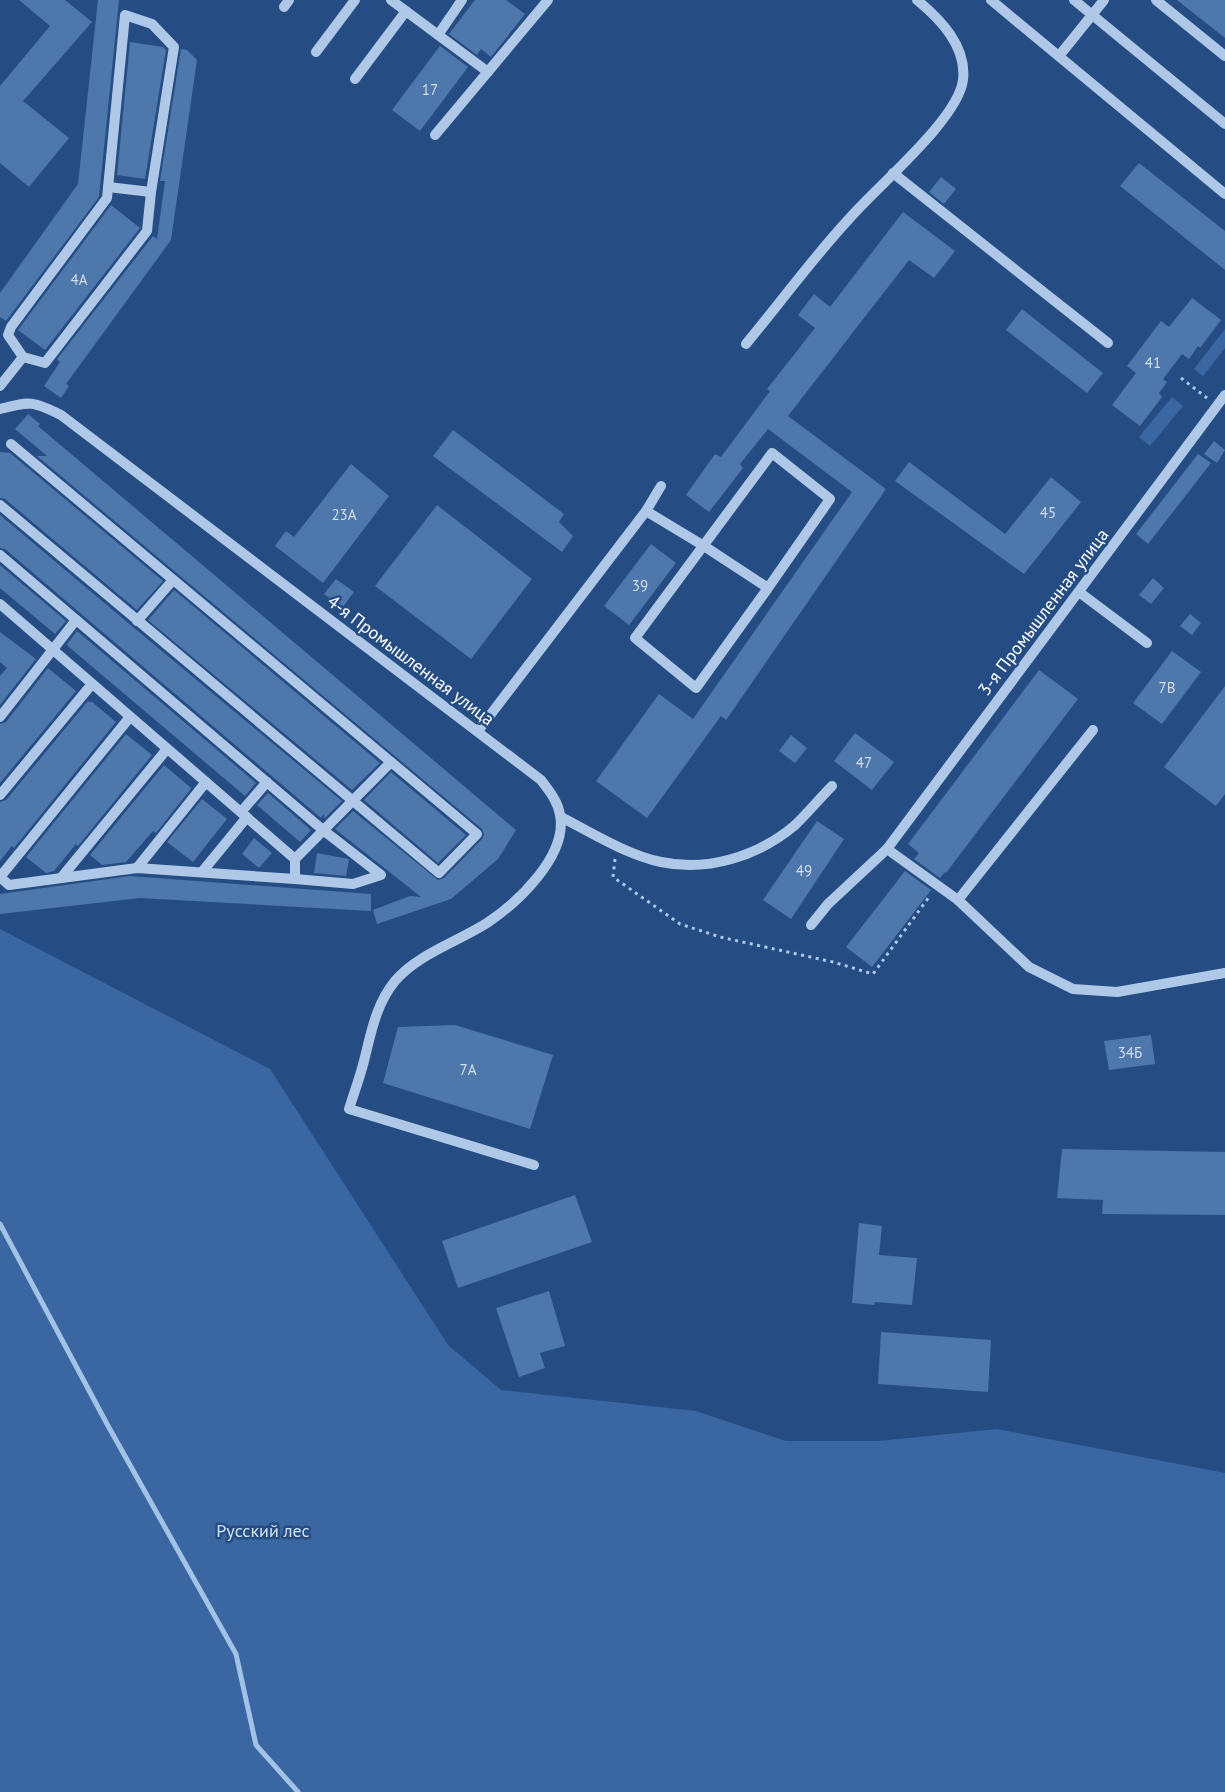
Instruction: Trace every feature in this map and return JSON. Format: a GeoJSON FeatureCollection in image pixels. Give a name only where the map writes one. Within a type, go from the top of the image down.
{"type":"FeatureCollection","features":[{"type":"Feature","properties":{"kind":"street"},"geometry":{"type":"LineString","coordinates":[[316,52],[355,0]]}},
{"type":"Feature","properties":{"kind":"street"},"geometry":{"type":"LineString","coordinates":[[438,35],[462,0]]}},
{"type":"Feature","properties":{"kind":"street"},"geometry":{"type":"LineString","coordinates":[[435,135],[548,0]]}},
{"type":"Feature","properties":{"kind":"street"},"geometry":{"type":"LineString","coordinates":[[746,344],[848,219],[946,117],[959,96],[963,79],[963,63],[956,44],[938,18],[917,0]]}},
{"type":"Feature","properties":{"kind":"street"},"geometry":{"type":"LineString","coordinates":[[991,0],[1225,194]]}},
{"type":"Feature","properties":{"kind":"street"},"geometry":{"type":"LineString","coordinates":[[1074,0],[1225,124]]}},
{"type":"Feature","properties":{"kind":"street"},"geometry":{"type":"LineString","coordinates":[[1059,56],[1104,0]]}},
{"type":"Feature","properties":{"kind":"street"},"geometry":{"type":"LineString","coordinates":[[1156,0],[1225,56]]}},
{"type":"Feature","properties":{"kind":"street"},"geometry":{"type":"LineString","coordinates":[[393,1],[488,72]]}},
{"type":"Feature","properties":{"kind":"street"},"geometry":{"type":"LineString","coordinates":[[355,79],[406,11]]}},
{"type":"Feature","properties":{"kind":"street"},"geometry":{"type":"LineString","coordinates":[[125,15],[152,24],[174,47],[147,231],[45,363],[23,357],[8,335],[10,327],[107,198],[108,187],[125,15]]}},
{"type":"Feature","properties":{"kind":"street"},"geometry":{"type":"LineString","coordinates":[[893,173],[1108,343]]}},
{"type":"Feature","properties":{"kind":"street"},"geometry":{"type":"LineString","coordinates":[[108,187],[151,192]]}},
{"type":"Feature","properties":{"kind":"street"},"geometry":{"type":"LineString","coordinates":[[0,386],[23,357]]}},
{"type":"Feature","properties":{"kind":"street","name":"3-я Промышленная улица"},"geometry":{"type":"LineString","coordinates":[[811,925],[828,904],[886,849],[1225,395]]}},
{"type":"Feature","properties":{"kind":"street","name":"4-я Промышленная улица"},"geometry":{"type":"LineString","coordinates":[[0,409],[24,402],[42,406],[61,415],[541,780],[556,801],[561,817]]}},
{"type":"Feature","properties":{"kind":"street"},"geometry":{"type":"LineString","coordinates":[[0,505],[439,873],[477,834],[11,444]]}},
{"type":"Feature","properties":{"kind":"street"},"geometry":{"type":"LineString","coordinates":[[772,453],[830,499],[696,688],[635,638],[704,546],[772,453]]}},
{"type":"Feature","properties":{"kind":"street"},"geometry":{"type":"LineString","coordinates":[[478,731],[646,511],[661,486]]}},
{"type":"Feature","properties":{"kind":"street"},"geometry":{"type":"LineString","coordinates":[[646,511],[768,588]]}},
{"type":"Feature","properties":{"kind":"street"},"geometry":{"type":"LineString","coordinates":[[0,555],[323,830],[381,875],[353,884],[138,867],[9,885],[0,877],[130,717]]}},
{"type":"Feature","properties":{"kind":"street"},"geometry":{"type":"LineString","coordinates":[[137,621],[173,580]]}},
{"type":"Feature","properties":{"kind":"street"},"geometry":{"type":"LineString","coordinates":[[1079,592],[1147,643]]}},
{"type":"Feature","properties":{"kind":"street"},"geometry":{"type":"LineString","coordinates":[[0,604],[295,859]]}},
{"type":"Feature","properties":{"kind":"street"},"geometry":{"type":"LineString","coordinates":[[0,717],[76,620]]}},
{"type":"Feature","properties":{"kind":"street"},"geometry":{"type":"LineString","coordinates":[[0,795],[92,684]]}},
{"type":"Feature","properties":{"kind":"street"},"geometry":{"type":"LineString","coordinates":[[958,900],[1093,730]]}},
{"type":"Feature","properties":{"kind":"street"},"geometry":{"type":"LineString","coordinates":[[61,879],[167,749]]}},
{"type":"Feature","properties":{"kind":"street"},"geometry":{"type":"LineString","coordinates":[[295,879],[295,859],[391,762]]}},
{"type":"Feature","properties":{"kind":"street"},"geometry":{"type":"LineString","coordinates":[[138,867],[206,782]]}},
{"type":"Feature","properties":{"kind":"street"},"geometry":{"type":"LineString","coordinates":[[202,872],[267,782]]}},
{"type":"Feature","properties":{"kind":"street"},"geometry":{"type":"LineString","coordinates":[[534,1165],[349,1109],[379,1005],[394,982],[411,966],[486,923],[513,904],[547,866],[555,848],[561,817],[616,846],[661,862],[691,865],[724,862],[759,849],[794,826],[832,786]]}},
{"type":"Feature","properties":{"kind":"street"},"geometry":{"type":"LineString","coordinates":[[886,849],[958,900],[1029,967],[1073,989],[1117,992],[1225,973]]}},
{"type":"Feature","properties":{"kind":"path"},"geometry":{"type":"LineString","coordinates":[[1182,378],[1217,406]]}},
{"type":"Feature","properties":{"kind":"path"},"geometry":{"type":"LineString","coordinates":[[616,846],[613,877],[680,924],[720,937],[833,962],[873,974],[938,885]]}},
{"type":"Feature","properties":{"kind":"green space"},"geometry":{"type":"Polygon","coordinates":[[[1225,329],[1225,348],[1203,376],[1194,369],[1225,329]]]}},
{"type":"Feature","properties":{"kind":"green space"},"geometry":{"type":"Polygon","coordinates":[[[1172,397],[1183,406],[1150,446],[1139,437],[1172,397]]]}},
{"type":"Feature","properties":{"kind":"green space","name":"Русский лес"},"geometry":{"type":"Polygon","coordinates":[[[0,929],[270,1069],[448,1345],[501,1390],[696,1411],[786,1441],[879,1441],[997,1429],[1225,1473],[1225,1792],[0,1792],[0,929]]]}},
{"type":"Feature","properties":{"kind":"building"},"geometry":{"type":"Polygon","coordinates":[[[19,0],[65,0],[92,22],[23,101],[69,138],[29,187],[0,163],[0,86],[50,26],[19,0]]]}},
{"type":"Feature","properties":{"kind":"building"},"geometry":{"type":"Polygon","coordinates":[[[98,0],[119,0],[99,197],[6,321],[0,317],[0,293],[78,184],[98,0]]]}},
{"type":"Feature","properties":{"kind":"building"},"geometry":{"type":"Polygon","coordinates":[[[475,0],[506,0],[525,14],[491,57],[481,49],[477,55],[449,34],[475,0]]]}},
{"type":"Feature","properties":{"kind":"building"},"geometry":{"type":"Polygon","coordinates":[[[1177,0],[1225,0],[1225,38],[1177,0]]]}},
{"type":"Feature","properties":{"kind":"building"},"geometry":{"type":"Polygon","coordinates":[[[130,42],[163,47],[166,50],[145,179],[117,175],[130,42]]]}},
{"type":"Feature","properties":{"kind":"building"},"geometry":{"type":"Polygon","coordinates":[[[440,46],[468,67],[420,131],[392,110],[440,46]]]}},
{"type":"Feature","properties":{"kind":"building"},"geometry":{"type":"Polygon","coordinates":[[[181,49],[187,50],[197,60],[171,240],[66,384],[69,386],[61,398],[44,386],[60,362],[57,359],[153,236],[157,239],[165,181],[160,181],[181,49]]]}},
{"type":"Feature","properties":{"kind":"building"},"geometry":{"type":"Polygon","coordinates":[[[1139,163],[1225,231],[1225,270],[1120,186],[1139,163]]]}},
{"type":"Feature","properties":{"kind":"building"},"geometry":{"type":"Polygon","coordinates":[[[941,177],[956,189],[944,204],[929,192],[941,177]]]}},
{"type":"Feature","properties":{"kind":"building"},"geometry":{"type":"Polygon","coordinates":[[[111,205],[140,228],[45,350],[18,330],[111,205]]]}},
{"type":"Feature","properties":{"kind":"building"},"geometry":{"type":"Polygon","coordinates":[[[903,212],[955,251],[934,278],[909,260],[788,416],[886,489],[726,720],[721,716],[647,818],[596,781],[659,694],[693,719],[852,492],[768,429],[740,464],[743,468],[709,512],[686,495],[715,454],[721,457],[770,391],[767,389],[815,328],[798,315],[814,294],[830,307],[903,212]]]}},
{"type":"Feature","properties":{"kind":"building"},"geometry":{"type":"Polygon","coordinates":[[[1192,298],[1221,320],[1189,359],[1182,354],[1163,379],[1167,382],[1159,393],[1162,397],[1140,426],[1112,405],[1136,373],[1127,366],[1161,321],[1169,327],[1192,298]]]}},
{"type":"Feature","properties":{"kind":"building"},"geometry":{"type":"Polygon","coordinates":[[[1022,309],[1103,373],[1087,393],[1006,330],[1022,309]]]}},
{"type":"Feature","properties":{"kind":"building"},"geometry":{"type":"Polygon","coordinates":[[[28,414],[40,424],[38,426],[516,830],[498,859],[451,899],[377,924],[373,910],[410,896],[421,897],[335,829],[353,811],[438,880],[444,878],[482,839],[484,835],[482,829],[37,456],[47,456],[15,429],[28,414]]]}},
{"type":"Feature","properties":{"kind":"building"},"geometry":{"type":"Polygon","coordinates":[[[453,430],[564,514],[559,522],[573,536],[562,552],[433,456],[453,430]]]}},
{"type":"Feature","properties":{"kind":"building"},"geometry":{"type":"Polygon","coordinates":[[[1214,441],[1225,450],[1217,463],[1204,454],[1214,441]]]}},
{"type":"Feature","properties":{"kind":"building"},"geometry":{"type":"Polygon","coordinates":[[[0,452],[10,453],[163,581],[137,610],[5,499],[0,498],[0,452]]]}},
{"type":"Feature","properties":{"kind":"building"},"geometry":{"type":"Polygon","coordinates":[[[1198,454],[1211,463],[1148,544],[1136,534],[1198,454]]]}},
{"type":"Feature","properties":{"kind":"building"},"geometry":{"type":"Polygon","coordinates":[[[909,462],[1005,534],[1051,477],[1081,502],[1024,574],[895,481],[909,462]]]}},
{"type":"Feature","properties":{"kind":"building"},"geometry":{"type":"Polygon","coordinates":[[[351,464],[389,496],[323,583],[275,546],[286,531],[294,537],[351,464]]]}},
{"type":"Feature","properties":{"kind":"building"},"geometry":{"type":"Polygon","coordinates":[[[437,505],[532,579],[471,659],[375,586],[437,505]]]}},
{"type":"Feature","properties":{"kind":"building"},"geometry":{"type":"Polygon","coordinates":[[[0,515],[342,801],[324,819],[324,814],[321,818],[5,549],[0,548],[0,515]]]}},
{"type":"Feature","properties":{"kind":"building"},"geometry":{"type":"Polygon","coordinates":[[[651,544],[676,563],[629,625],[604,606],[651,544]]]}},
{"type":"Feature","properties":{"kind":"building"},"geometry":{"type":"Polygon","coordinates":[[[0,565],[66,621],[55,634],[0,588],[0,565]]]}},
{"type":"Feature","properties":{"kind":"building"},"geometry":{"type":"Polygon","coordinates":[[[1153,578],[1164,588],[1151,604],[1139,595],[1153,578]]]}},
{"type":"Feature","properties":{"kind":"building"},"geometry":{"type":"Polygon","coordinates":[[[336,579],[354,592],[342,608],[324,594],[336,579]]]}},
{"type":"Feature","properties":{"kind":"building"},"geometry":{"type":"Polygon","coordinates":[[[174,590],[380,763],[352,790],[148,620],[174,590]]]}},
{"type":"Feature","properties":{"kind":"building"},"geometry":{"type":"Polygon","coordinates":[[[1190,614],[1201,623],[1192,635],[1180,626],[1190,614]]]}},
{"type":"Feature","properties":{"kind":"building"},"geometry":{"type":"Polygon","coordinates":[[[77,631],[256,783],[245,796],[69,647],[67,644],[77,631]]]}},
{"type":"Feature","properties":{"kind":"building"},"geometry":{"type":"Polygon","coordinates":[[[0,632],[36,659],[0,705],[0,676],[7,668],[0,662],[0,632]]]}},
{"type":"Feature","properties":{"kind":"building"},"geometry":{"type":"Polygon","coordinates":[[[1172,651],[1201,672],[1162,724],[1133,703],[1172,651]]]}},
{"type":"Feature","properties":{"kind":"building"},"geometry":{"type":"Polygon","coordinates":[[[48,668],[76,691],[0,783],[0,724],[6,722],[48,668]]]}},
{"type":"Feature","properties":{"kind":"building"},"geometry":{"type":"Polygon","coordinates":[[[1039,670],[1078,699],[940,878],[914,859],[919,853],[908,844],[1039,670]]]}},
{"type":"Feature","properties":{"kind":"building"},"geometry":{"type":"Polygon","coordinates":[[[1225,686],[1225,794],[1216,806],[1164,767],[1225,686]]]}},
{"type":"Feature","properties":{"kind":"building"},"geometry":{"type":"Polygon","coordinates":[[[88,701],[90,703],[91,701],[116,722],[14,848],[12,846],[0,861],[0,802],[6,800],[88,701]]]}},
{"type":"Feature","properties":{"kind":"building"},"geometry":{"type":"Polygon","coordinates":[[[855,733],[894,762],[872,790],[834,761],[855,733]]]}},
{"type":"Feature","properties":{"kind":"building"},"geometry":{"type":"Polygon","coordinates":[[[126,734],[152,755],[78,846],[76,844],[54,871],[46,873],[26,857],[126,734]]]}},
{"type":"Feature","properties":{"kind":"building"},"geometry":{"type":"Polygon","coordinates":[[[791,735],[807,748],[795,763],[779,751],[791,735]]]}},
{"type":"Feature","properties":{"kind":"building"},"geometry":{"type":"Polygon","coordinates":[[[164,765],[191,788],[190,790],[156,833],[153,831],[126,862],[102,865],[90,855],[164,765]]]}},
{"type":"Feature","properties":{"kind":"building"},"geometry":{"type":"Polygon","coordinates":[[[391,772],[466,835],[438,863],[364,800],[391,772]]]}},
{"type":"Feature","properties":{"kind":"building"},"geometry":{"type":"Polygon","coordinates":[[[268,793],[311,830],[300,842],[257,805],[268,793]]]}},
{"type":"Feature","properties":{"kind":"building"},"geometry":{"type":"Polygon","coordinates":[[[202,799],[227,819],[193,862],[167,842],[202,799]]]}},
{"type":"Feature","properties":{"kind":"building"},"geometry":{"type":"Polygon","coordinates":[[[817,821],[844,839],[791,919],[763,900],[817,821]]]}},
{"type":"Feature","properties":{"kind":"building"},"geometry":{"type":"Polygon","coordinates":[[[254,838],[272,853],[259,868],[242,854],[254,838]]]}},
{"type":"Feature","properties":{"kind":"building"},"geometry":{"type":"Polygon","coordinates":[[[317,853],[349,859],[346,876],[314,873],[317,853]]]}},
{"type":"Feature","properties":{"kind":"building"},"geometry":{"type":"Polygon","coordinates":[[[905,871],[931,890],[872,967],[846,947],[905,871]]]}},
{"type":"Feature","properties":{"kind":"building"},"geometry":{"type":"Polygon","coordinates":[[[130,876],[371,894],[371,911],[140,898],[0,914],[0,894],[130,876]]]}},
{"type":"Feature","properties":{"kind":"building"},"geometry":{"type":"Polygon","coordinates":[[[455,1025],[553,1055],[530,1129],[383,1083],[398,1027],[455,1025]]]}},
{"type":"Feature","properties":{"kind":"building"},"geometry":{"type":"Polygon","coordinates":[[[1151,1035],[1155,1064],[1109,1070],[1104,1041],[1151,1035]]]}},
{"type":"Feature","properties":{"kind":"building"},"geometry":{"type":"Polygon","coordinates":[[[1062,1149],[1225,1152],[1225,1215],[1102,1214],[1103,1200],[1057,1198],[1062,1149]]]}},
{"type":"Feature","properties":{"kind":"building"},"geometry":{"type":"Polygon","coordinates":[[[575,1195],[592,1242],[458,1288],[442,1241],[575,1195]]]}},
{"type":"Feature","properties":{"kind":"building"},"geometry":{"type":"Polygon","coordinates":[[[859,1223],[882,1226],[879,1255],[917,1258],[912,1305],[852,1303],[859,1223]]]}},
{"type":"Feature","properties":{"kind":"building"},"geometry":{"type":"Polygon","coordinates":[[[549,1291],[565,1346],[540,1353],[545,1368],[519,1377],[496,1308],[549,1291]]]}},
{"type":"Feature","properties":{"kind":"building"},"geometry":{"type":"Polygon","coordinates":[[[881,1332],[991,1340],[988,1392],[878,1384],[881,1332]]]}},
{"type":"Feature","properties":{"kind":"waterway"},"geometry":{"type":"LineString","coordinates":[[0,1224],[107,1424],[236,1654],[256,1745],[298,1792]]}}]}
